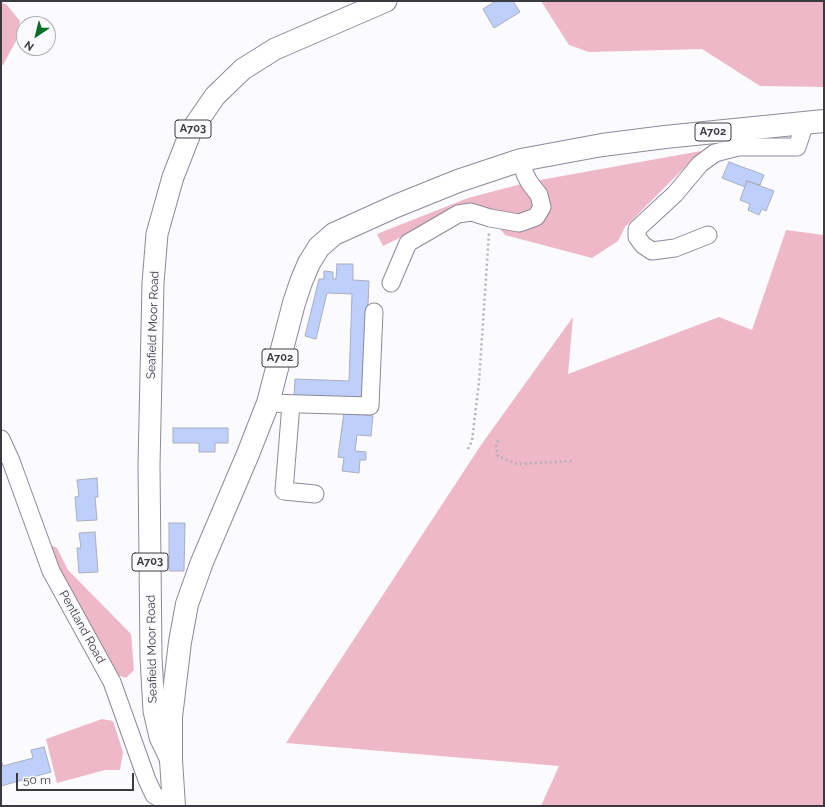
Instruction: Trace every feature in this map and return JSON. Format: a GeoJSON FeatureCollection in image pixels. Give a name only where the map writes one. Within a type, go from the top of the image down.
{"type":"FeatureCollection","features":[{"type":"Feature","properties":{"kind":"highway","name":"A702"},"geometry":{"type":"LineString","coordinates":[[173,806],[171,717],[186,604],[268,403],[300,282],[319,247],[334,234],[396,206],[458,181],[521,160],[602,145],[815,122]]}},
{"type":"Feature","properties":{"kind":"main road","name":"Seafield Moor Road"},"geometry":{"type":"LineString","coordinates":[[171,760],[160,737],[154,711],[151,657],[149,465],[153,283],[157,234],[173,177],[192,131],[216,96],[243,69],[275,49],[386,1]]}},
{"type":"Feature","properties":{"kind":"street"},"geometry":{"type":"LineString","coordinates":[[708,235],[675,248],[652,251],[643,245],[638,237],[637,229],[675,194],[700,164],[715,153],[738,147],[797,147],[815,122]]}},
{"type":"Feature","properties":{"kind":"street"},"geometry":{"type":"LineString","coordinates":[[391,283],[408,243],[458,214],[472,212],[490,218],[519,223],[536,217],[542,207],[538,195],[529,182],[521,160]]}},
{"type":"Feature","properties":{"kind":"street"},"geometry":{"type":"LineString","coordinates":[[268,403],[370,406],[374,312]]}},
{"type":"Feature","properties":{"kind":"street"},"geometry":{"type":"LineString","coordinates":[[291,404],[284,491],[315,494]]}},
{"type":"Feature","properties":{"kind":"street","name":"Pentland Road"},"geometry":{"type":"LineString","coordinates":[[1,440],[11,461],[51,572],[112,682],[147,780],[154,795],[173,806]]}},
{"type":"Feature","properties":{"kind":"path"},"geometry":{"type":"LineString","coordinates":[[468,449],[472,441],[479,382],[490,218]]}},
{"type":"Feature","properties":{"kind":"path"},"geometry":{"type":"LineString","coordinates":[[498,440],[496,447],[498,456],[516,464],[572,461]]}},
{"type":"Feature","properties":{"kind":"shaded area"},"geometry":{"type":"Polygon","coordinates":[[[541,1],[824,1],[824,87],[760,86],[702,49],[589,52],[569,45],[541,1]]]}},
{"type":"Feature","properties":{"kind":"shaded area"},"geometry":{"type":"Polygon","coordinates":[[[1,2],[7,5],[16,16],[16,41],[3,65],[1,65],[1,2]]]}},
{"type":"Feature","properties":{"kind":"shaded area"},"geometry":{"type":"Polygon","coordinates":[[[701,151],[625,227],[618,241],[592,258],[505,235],[487,212],[426,225],[383,246],[377,234],[468,198],[529,182],[701,151]]]}},
{"type":"Feature","properties":{"kind":"shaded area"},"geometry":{"type":"Polygon","coordinates":[[[786,230],[824,235],[824,806],[541,806],[559,766],[286,743],[481,445],[573,317],[568,374],[719,317],[752,330],[786,230]]]}},
{"type":"Feature","properties":{"kind":"shaded area"},"geometry":{"type":"Polygon","coordinates":[[[49,544],[57,548],[68,570],[131,634],[134,670],[126,678],[114,674],[56,569],[49,544]]]}},
{"type":"Feature","properties":{"kind":"shaded area"},"geometry":{"type":"Polygon","coordinates":[[[102,719],[113,721],[123,752],[120,770],[105,770],[57,783],[46,739],[102,719]]]}},
{"type":"Feature","properties":{"kind":"building"},"geometry":{"type":"Polygon","coordinates":[[[496,1],[513,1],[520,12],[494,28],[483,9],[496,1]]]}},
{"type":"Feature","properties":{"kind":"building"},"geometry":{"type":"Polygon","coordinates":[[[729,162],[764,175],[760,185],[747,181],[745,187],[722,178],[729,162]]]}},
{"type":"Feature","properties":{"kind":"building"},"geometry":{"type":"Polygon","coordinates":[[[747,181],[774,191],[766,211],[762,209],[759,215],[748,210],[750,204],[740,200],[747,181]]]}},
{"type":"Feature","properties":{"kind":"building"},"geometry":{"type":"Polygon","coordinates":[[[337,264],[353,264],[353,280],[369,281],[364,398],[294,396],[295,379],[349,381],[352,294],[327,293],[316,339],[305,336],[319,279],[324,279],[324,271],[333,272],[333,279],[336,279],[337,264]]]}},
{"type":"Feature","properties":{"kind":"building"},"geometry":{"type":"Polygon","coordinates":[[[344,412],[373,416],[371,436],[357,435],[355,451],[366,452],[366,460],[360,460],[359,473],[342,471],[344,458],[338,457],[344,412]]]}},
{"type":"Feature","properties":{"kind":"building"},"geometry":{"type":"Polygon","coordinates":[[[173,428],[228,428],[228,443],[215,443],[215,452],[199,452],[199,443],[173,443],[173,428]]]}},
{"type":"Feature","properties":{"kind":"building"},"geometry":{"type":"Polygon","coordinates":[[[97,478],[98,497],[95,497],[97,520],[77,521],[75,497],[79,496],[77,480],[97,478]]]}},
{"type":"Feature","properties":{"kind":"building"},"geometry":{"type":"Polygon","coordinates":[[[169,523],[185,523],[184,571],[169,571],[169,523]]]}},
{"type":"Feature","properties":{"kind":"building"},"geometry":{"type":"Polygon","coordinates":[[[95,532],[98,572],[79,573],[77,548],[81,548],[79,533],[95,532]]]}},
{"type":"Feature","properties":{"kind":"building"},"geometry":{"type":"Polygon","coordinates":[[[44,747],[51,772],[1,786],[1,760],[3,766],[33,758],[31,750],[44,747]]]}}]}
